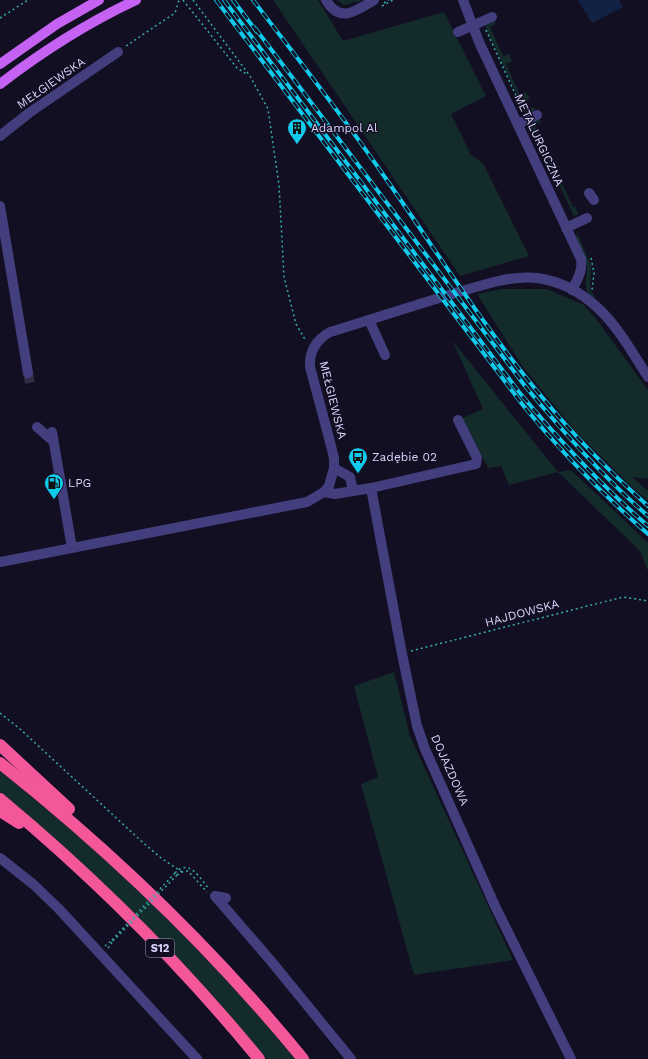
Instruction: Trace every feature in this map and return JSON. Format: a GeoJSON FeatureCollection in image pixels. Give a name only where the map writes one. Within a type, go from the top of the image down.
{"type":"FeatureCollection","features":[{"type":"Feature","properties":{"kind":"highway"},"geometry":{"type":"LineString","coordinates":[[0,745],[84,824],[125,870]]}},
{"type":"Feature","properties":{"kind":"highway","name":"S12"},"geometry":{"type":"LineString","coordinates":[[0,763],[64,815],[174,917],[215,958],[263,1011],[303,1059]]}},
{"type":"Feature","properties":{"kind":"highway","name":"S12"},"geometry":{"type":"LineString","coordinates":[[0,799],[103,890],[164,952],[210,1002],[259,1059]]}},
{"type":"Feature","properties":{"kind":"highway"},"geometry":{"type":"LineString","coordinates":[[0,811],[53,845]]}},
{"type":"Feature","properties":{"kind":"main road"},"geometry":{"type":"LineString","coordinates":[[0,64],[57,24],[99,0]]}},
{"type":"Feature","properties":{"kind":"main road"},"geometry":{"type":"LineString","coordinates":[[0,84],[35,58],[75,32],[136,0]]}},
{"type":"Feature","properties":{"kind":"street"},"geometry":{"type":"LineString","coordinates":[[326,0],[335,11],[341,14],[356,11],[374,0]]}},
{"type":"Feature","properties":{"kind":"street","name":"METALURGICZNA"},"geometry":{"type":"LineString","coordinates":[[463,0],[472,25],[581,260],[582,264],[580,273],[572,290]]}},
{"type":"Feature","properties":{"kind":"street"},"geometry":{"type":"LineString","coordinates":[[458,32],[492,17]]}},
{"type":"Feature","properties":{"kind":"street","name":"MEŁGIEWSKA"},"geometry":{"type":"LineString","coordinates":[[0,136],[29,113],[118,52]]}},
{"type":"Feature","properties":{"kind":"street"},"geometry":{"type":"LineString","coordinates":[[518,124],[537,115]]}},
{"type":"Feature","properties":{"kind":"street"},"geometry":{"type":"LineString","coordinates":[[0,206],[28,373]]}},
{"type":"Feature","properties":{"kind":"street"},"geometry":{"type":"LineString","coordinates":[[566,228],[587,218]]}},
{"type":"Feature","properties":{"kind":"street","name":"MEŁGIEWSKA"},"geometry":{"type":"LineString","coordinates":[[324,492],[328,486],[334,468],[334,458],[309,359],[313,347],[322,336],[330,332],[464,291],[506,280],[537,278],[553,281],[572,290],[592,303],[611,322],[648,377]]}},
{"type":"Feature","properties":{"kind":"street"},"geometry":{"type":"LineString","coordinates":[[369,320],[385,355]]}},
{"type":"Feature","properties":{"kind":"street"},"geometry":{"type":"LineString","coordinates":[[0,562],[307,502],[324,492],[335,494],[371,488],[476,464],[477,458],[458,420]]}},
{"type":"Feature","properties":{"kind":"street"},"geometry":{"type":"LineString","coordinates":[[37,426],[52,436],[72,548]]}},
{"type":"Feature","properties":{"kind":"street"},"geometry":{"type":"LineString","coordinates":[[334,468],[350,477],[353,491]]}},
{"type":"Feature","properties":{"kind":"street","name":"DOJAZDOWA"},"geometry":{"type":"LineString","coordinates":[[371,488],[402,654],[417,726],[425,749],[495,906],[572,1059]]}},
{"type":"Feature","properties":{"kind":"street"},"geometry":{"type":"LineString","coordinates":[[0,858],[33,884],[59,909],[197,1059]]}},
{"type":"Feature","properties":{"kind":"street"},"geometry":{"type":"LineString","coordinates":[[215,896],[226,898]]}},
{"type":"Feature","properties":{"kind":"street"},"geometry":{"type":"LineString","coordinates":[[215,896],[352,1059]]}},
{"type":"Feature","properties":{"kind":"path"},"geometry":{"type":"LineString","coordinates":[[0,18],[28,0]]}},
{"type":"Feature","properties":{"kind":"path"},"geometry":{"type":"LineString","coordinates":[[118,52],[175,13],[179,0]]}},
{"type":"Feature","properties":{"kind":"path"},"geometry":{"type":"LineString","coordinates":[[183,0],[237,68],[250,76]]}},
{"type":"Feature","properties":{"kind":"path"},"geometry":{"type":"LineString","coordinates":[[193,0],[250,76],[268,109],[279,185],[284,277],[296,324],[303,338],[313,347]]}},
{"type":"Feature","properties":{"kind":"path","name":"HAJDOWSKA"},"geometry":{"type":"LineString","coordinates":[[402,654],[623,597],[648,601]]}},
{"type":"Feature","properties":{"kind":"path"},"geometry":{"type":"LineString","coordinates":[[0,713],[20,729],[139,840],[161,858],[182,872]]}},
{"type":"Feature","properties":{"kind":"path"},"geometry":{"type":"LineString","coordinates":[[177,875],[112,941],[178,869],[188,867],[215,896]]}},
{"type":"Feature","properties":{"kind":"green space"},"geometry":{"type":"Polygon","coordinates":[[[273,0],[318,0],[343,41],[444,12],[486,96],[451,114],[471,155],[483,163],[529,256],[460,276],[273,0]]]}},
{"type":"Feature","properties":{"kind":"green space"},"geometry":{"type":"Polygon","coordinates":[[[337,0],[362,0],[357,3],[356,1],[344,5],[337,0]]]}},
{"type":"Feature","properties":{"kind":"green space"},"geometry":{"type":"Polygon","coordinates":[[[494,21],[496,24],[490,27],[503,56],[509,54],[512,61],[506,64],[520,95],[526,92],[530,99],[524,102],[527,110],[534,107],[535,110],[528,114],[526,114],[485,26],[494,21]]]}},
{"type":"Feature","properties":{"kind":"green space"},"geometry":{"type":"Polygon","coordinates":[[[538,120],[541,122],[535,125],[573,207],[575,206],[578,214],[574,216],[531,125],[531,123],[538,120]]]}},
{"type":"Feature","properties":{"kind":"green space"},"geometry":{"type":"Polygon","coordinates":[[[577,232],[591,266],[590,290],[595,297],[594,299],[587,290],[586,261],[578,243],[576,236],[577,232]]]}},
{"type":"Feature","properties":{"kind":"green space"},"geometry":{"type":"Polygon","coordinates":[[[502,289],[547,289],[584,305],[597,320],[648,390],[648,479],[632,477],[648,491],[648,501],[577,433],[523,367],[477,294],[502,289]]]}},
{"type":"Feature","properties":{"kind":"green space"},"geometry":{"type":"Polygon","coordinates":[[[452,340],[558,472],[509,485],[501,466],[488,468],[462,418],[483,409],[452,340]]]}},
{"type":"Feature","properties":{"kind":"green space"},"geometry":{"type":"Polygon","coordinates":[[[571,470],[648,543],[648,571],[640,551],[558,472],[571,470]]]}},
{"type":"Feature","properties":{"kind":"green space"},"geometry":{"type":"Polygon","coordinates":[[[394,672],[410,736],[513,960],[414,975],[361,784],[378,777],[354,686],[394,672]]]}},
{"type":"Feature","properties":{"kind":"green space"},"geometry":{"type":"Polygon","coordinates":[[[0,771],[74,832],[133,884],[221,974],[274,1033],[295,1059],[267,1059],[203,986],[62,845],[0,792],[0,771]]]}},
{"type":"Feature","properties":{"kind":"water"},"geometry":{"type":"Polygon","coordinates":[[[578,0],[619,0],[623,7],[592,23],[578,0]]]}},
{"type":"Feature","properties":{"kind":"tunnel"},"geometry":{"type":"LineString","coordinates":[[28,373],[31,388]]}},
{"type":"Feature","properties":{"kind":"railway"},"geometry":{"type":"LineString","coordinates":[[216,0],[522,404],[551,439],[582,472],[648,534]]}},
{"type":"Feature","properties":{"kind":"railway"},"geometry":{"type":"LineString","coordinates":[[224,0],[519,392],[581,462],[648,526]]}},
{"type":"Feature","properties":{"kind":"railway"},"geometry":{"type":"LineString","coordinates":[[233,0],[257,32]]}},
{"type":"Feature","properties":{"kind":"railway"},"geometry":{"type":"LineString","coordinates":[[253,0],[352,131],[480,316],[521,371],[580,440],[606,467],[648,506]]}},
{"type":"Feature","properties":{"kind":"railway"},"geometry":{"type":"LineString","coordinates":[[255,28],[525,386],[584,454],[615,486],[648,516]]}},
{"type":"Feature","properties":{"kind":"place","name":"Adampol Al"},"geometry":{"type":"Point","coordinates":[297,145]}},
{"type":"Feature","properties":{"kind":"place","name":"Zadębie 02"},"geometry":{"type":"Point","coordinates":[358,474]}},
{"type":"Feature","properties":{"kind":"place","name":"LPG"},"geometry":{"type":"Point","coordinates":[54,500]}}]}
